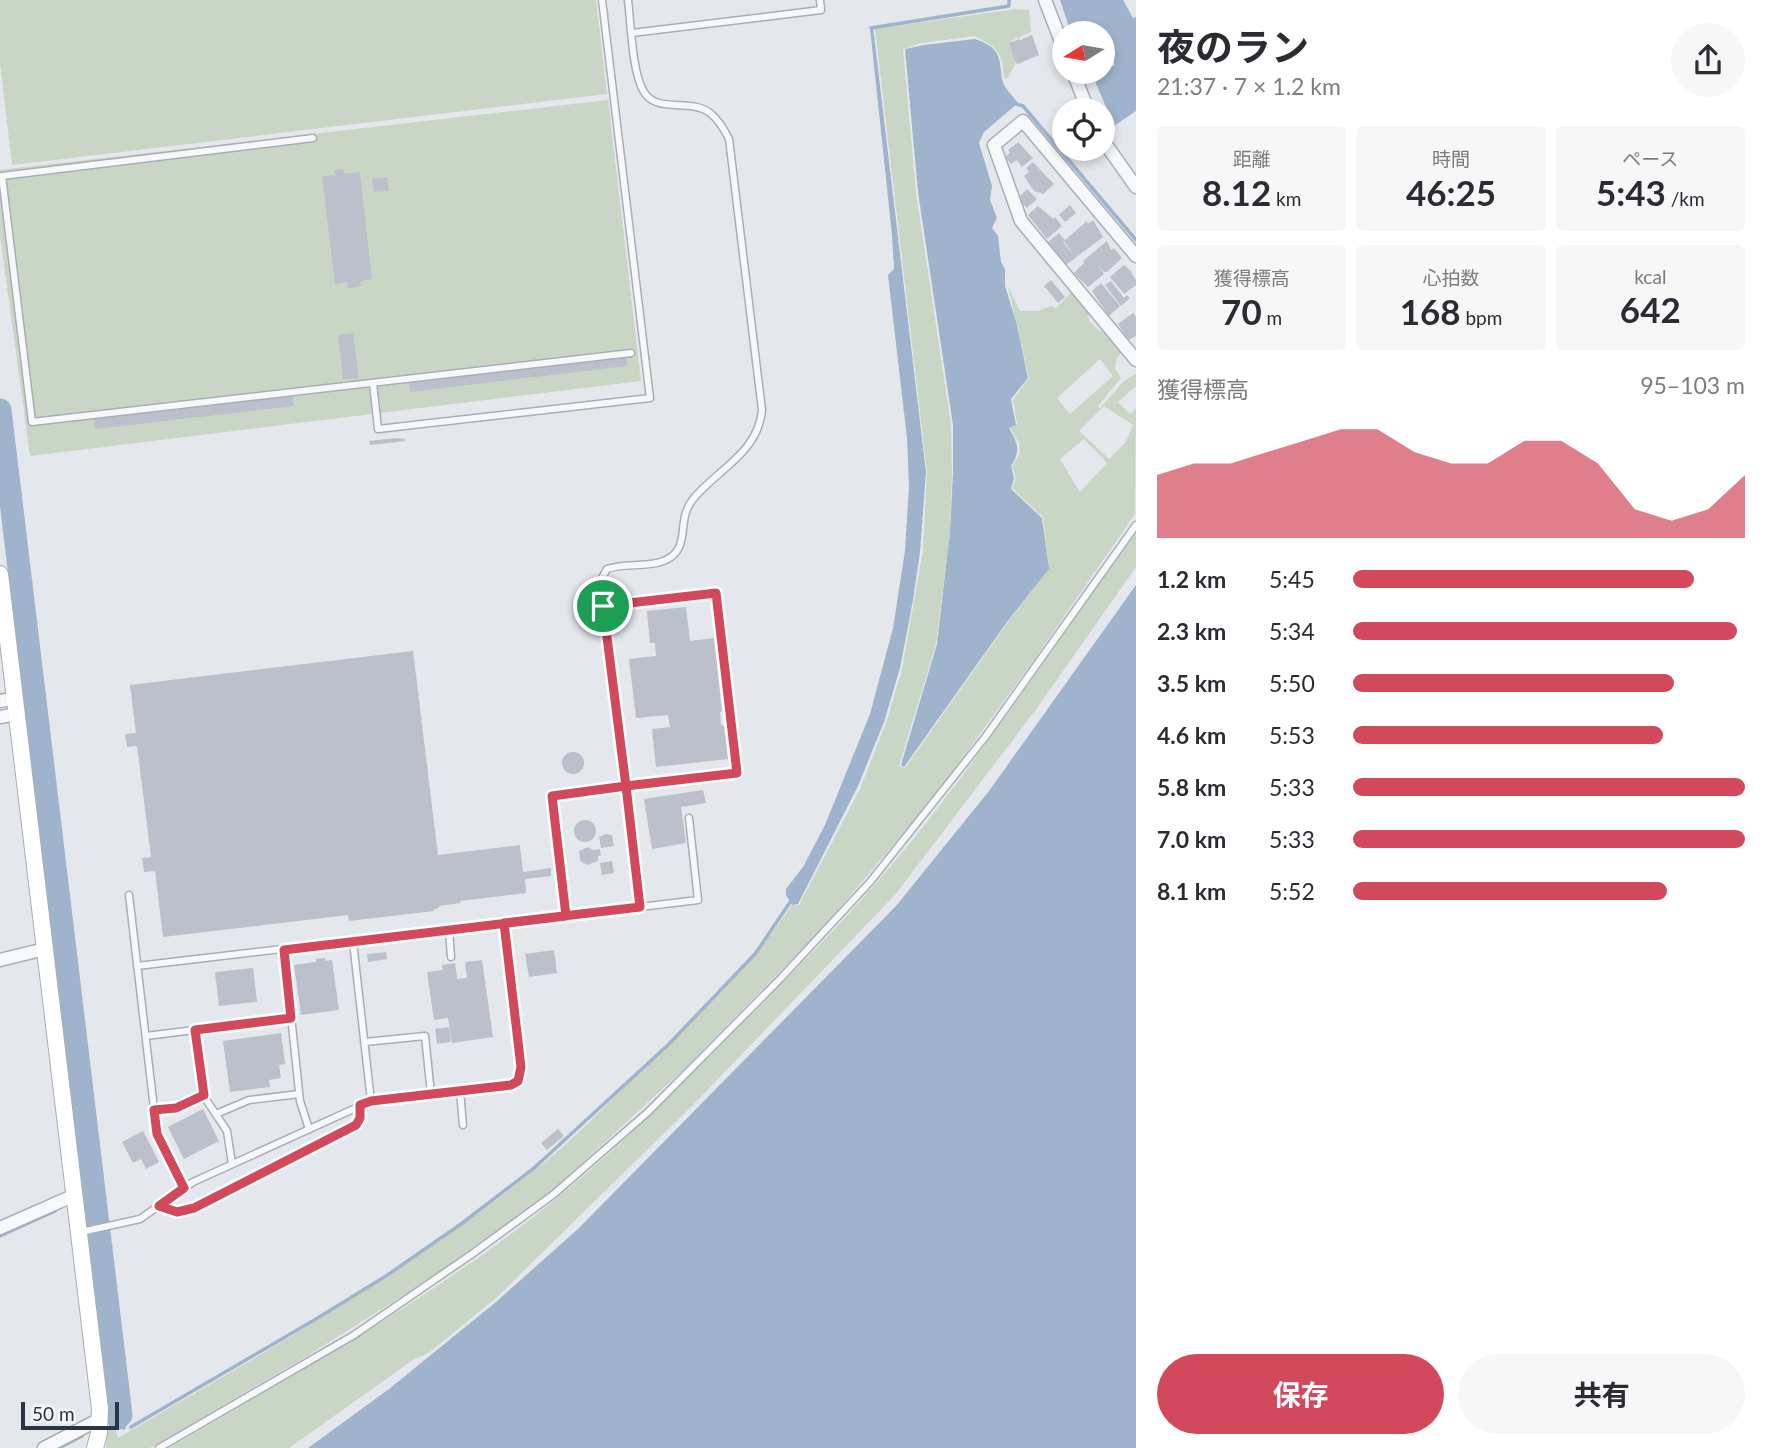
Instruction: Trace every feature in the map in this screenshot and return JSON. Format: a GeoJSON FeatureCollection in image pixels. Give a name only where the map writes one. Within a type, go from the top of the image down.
{"type":"FeatureCollection","features":[{"type":"Feature","properties":{"kind":"street"},"geometry":{"type":"LineString","coordinates":[[1045,0],[1053,21]]}},
{"type":"Feature","properties":{"kind":"street"},"geometry":{"type":"LineString","coordinates":[[1136,256],[1023,121],[993,145],[1021,221],[1136,360]]}},
{"type":"Feature","properties":{"kind":"street"},"geometry":{"type":"LineString","coordinates":[[1115,157],[1136,187]]}},
{"type":"Feature","properties":{"kind":"street"},"geometry":{"type":"LineString","coordinates":[[0,574],[11,704],[75,1195],[85,1231],[100,1419],[95,1448]]}},
{"type":"Feature","properties":{"kind":"street"},"geometry":{"type":"LineString","coordinates":[[0,717],[11,704]]}},
{"type":"Feature","properties":{"kind":"street"},"geometry":{"type":"LineString","coordinates":[[0,960],[45,949]]}},
{"type":"Feature","properties":{"kind":"street"},"geometry":{"type":"LineString","coordinates":[[0,1228],[75,1195]]}},
{"type":"Feature","properties":{"kind":"street"},"geometry":{"type":"LineString","coordinates":[[44,1448],[100,1419]]}},
{"type":"Feature","properties":{"kind":"lane"},"geometry":{"type":"LineString","coordinates":[[373,383],[378,429],[650,398],[602,0]]}},
{"type":"Feature","properties":{"kind":"lane"},"geometry":{"type":"LineString","coordinates":[[628,0],[638,78],[645,95],[658,103],[695,106],[708,111],[722,125],[730,139],[762,411],[760,424],[747,448],[687,507],[678,550],[670,558],[660,562],[607,569],[602,578],[603,606],[640,907]]}},
{"type":"Feature","properties":{"kind":"lane"},"geometry":{"type":"LineString","coordinates":[[632,33],[821,10],[820,0]]}},
{"type":"Feature","properties":{"kind":"lane"},"geometry":{"type":"LineString","coordinates":[[313,138],[2,176],[32,422],[631,353]]}},
{"type":"Feature","properties":{"kind":"lane"},"geometry":{"type":"LineString","coordinates":[[159,1448],[354,1335],[472,1255],[554,1194],[648,1112],[781,978],[870,882],[986,736],[1136,525]]}},
{"type":"Feature","properties":{"kind":"lane"},"geometry":{"type":"LineString","coordinates":[[566,916],[552,796],[737,773],[716,593],[603,606]]}},
{"type":"Feature","properties":{"kind":"lane"},"geometry":{"type":"LineString","coordinates":[[137,966],[698,900],[688,818]]}},
{"type":"Feature","properties":{"kind":"lane"},"geometry":{"type":"LineString","coordinates":[[129,895],[157,1134],[184,1188]]}},
{"type":"Feature","properties":{"kind":"lane"},"geometry":{"type":"LineString","coordinates":[[85,1231],[140,1219],[184,1188],[371,1101],[511,1085],[518,1081],[520,1074],[504,923]]}},
{"type":"Feature","properties":{"kind":"lane"},"geometry":{"type":"LineString","coordinates":[[449,930],[451,957]]}},
{"type":"Feature","properties":{"kind":"lane"},"geometry":{"type":"LineString","coordinates":[[353,942],[371,1101]]}},
{"type":"Feature","properties":{"kind":"lane"},"geometry":{"type":"LineString","coordinates":[[284,950],[299,1094],[309,1129]]}},
{"type":"Feature","properties":{"kind":"lane"},"geometry":{"type":"LineString","coordinates":[[146,1036],[291,1018]]}},
{"type":"Feature","properties":{"kind":"lane"},"geometry":{"type":"LineString","coordinates":[[195,1030],[204,1095],[227,1131],[232,1164]]}},
{"type":"Feature","properties":{"kind":"lane"},"geometry":{"type":"LineString","coordinates":[[365,1042],[425,1036],[430,1094]]}},
{"type":"Feature","properties":{"kind":"lane"},"geometry":{"type":"LineString","coordinates":[[460,1091],[463,1125]]}},
{"type":"Feature","properties":{"kind":"lane"},"geometry":{"type":"LineString","coordinates":[[216,1114],[249,1100],[299,1094]]}},
{"type":"Feature","properties":{"kind":"lane"},"geometry":{"type":"LineString","coordinates":[[154,1110],[176,1108],[204,1095]]}},
{"type":"Feature","properties":{"kind":"lane"},"geometry":{"type":"LineString","coordinates":[[159,1206],[177,1212],[194,1208],[356,1125],[360,1118],[360,1105]]}},
{"type":"Feature","properties":{"kind":"green space"},"geometry":{"type":"Polygon","coordinates":[[[0,0],[596,0],[607,94],[12,165],[0,63],[0,0]]]}},
{"type":"Feature","properties":{"kind":"green space"},"geometry":{"type":"Polygon","coordinates":[[[1015,9],[1029,10],[1031,32],[1011,41],[1015,64],[1008,78],[1004,79],[998,52],[975,36],[922,43],[903,49],[916,193],[951,424],[952,473],[950,532],[936,644],[899,766],[905,768],[1008,622],[1049,569],[1043,517],[1012,488],[1016,478],[1012,467],[1020,453],[1019,443],[1010,428],[1017,424],[1013,400],[1029,378],[1008,286],[1020,311],[1038,311],[1051,306],[1056,308],[1073,291],[1088,307],[1089,321],[1113,338],[1123,350],[1116,360],[1115,369],[1121,378],[1098,406],[1100,408],[1124,381],[1136,374],[1136,386],[1118,402],[1130,414],[1136,409],[1135,514],[937,793],[822,929],[682,1071],[555,1188],[431,1278],[307,1356],[150,1448],[106,1448],[108,1426],[114,1423],[118,1438],[338,1308],[444,1238],[546,1161],[571,1140],[722,992],[792,905],[799,905],[860,789],[887,720],[902,669],[923,551],[927,472],[875,29],[1015,9]],[[1100,359],[1057,398],[1070,414],[1113,376],[1100,359]],[[1104,406],[1079,431],[1109,459],[1126,442],[1133,425],[1104,406]],[[1084,439],[1060,459],[1080,492],[1107,463],[1084,439]]]}},
{"type":"Feature","properties":{"kind":"green space"},"geometry":{"type":"Polygon","coordinates":[[[608,100],[641,381],[30,456],[0,235],[0,170],[608,100]]]}},
{"type":"Feature","properties":{"kind":"green space"},"geometry":{"type":"Polygon","coordinates":[[[1136,529],[1136,567],[1037,708],[895,895],[692,1106],[497,1297],[430,1352],[413,1360],[289,1448],[169,1448],[371,1329],[469,1264],[562,1194],[650,1115],[808,957],[901,854],[1005,717],[1136,529]]]}},
{"type":"Feature","properties":{"kind":"water"},"geometry":{"type":"Polygon","coordinates":[[[1060,0],[1123,0],[1133,18],[1136,17],[1136,111],[1115,125],[1115,98],[1102,98],[1096,84],[1115,84],[1115,21],[1067,21],[1060,0]]]}},
{"type":"Feature","properties":{"kind":"water"},"geometry":{"type":"Polygon","coordinates":[[[873,27],[926,472],[920,552],[900,668],[884,722],[858,786],[798,904],[792,905],[786,895],[786,889],[803,867],[825,825],[870,714],[893,628],[905,551],[909,487],[907,438],[888,275],[894,269],[892,235],[870,28],[873,27]]]}},
{"type":"Feature","properties":{"kind":"water"},"geometry":{"type":"Polygon","coordinates":[[[975,39],[990,46],[997,54],[1003,82],[1018,103],[984,132],[979,143],[992,186],[990,200],[997,218],[992,228],[998,236],[1001,262],[1005,269],[1005,286],[1016,321],[1028,378],[1011,399],[1016,425],[1009,428],[1017,451],[1011,466],[1014,478],[1011,489],[1042,518],[1049,569],[1007,622],[904,767],[901,765],[937,644],[950,532],[953,473],[953,425],[918,192],[905,49],[975,39]]]}},
{"type":"Feature","properties":{"kind":"water"},"geometry":{"type":"Polygon","coordinates":[[[1136,585],[1136,1448],[308,1448],[389,1389],[496,1302],[579,1228],[896,906],[989,791],[1136,585]]]}},
{"type":"Feature","properties":{"kind":"building"},"geometry":{"type":"Polygon","coordinates":[[[1032,35],[1039,55],[1018,64],[1009,43],[1020,39],[1022,41],[1032,35]]]}},
{"type":"Feature","properties":{"kind":"building"},"geometry":{"type":"Polygon","coordinates":[[[1018,142],[1033,158],[1022,167],[1017,160],[1011,164],[1005,157],[1010,153],[1008,150],[1018,142]]]}},
{"type":"Feature","properties":{"kind":"building"},"geometry":{"type":"Polygon","coordinates":[[[1033,162],[1054,184],[1043,194],[1034,191],[1024,176],[1029,172],[1026,168],[1033,162]]]}},
{"type":"Feature","properties":{"kind":"building"},"geometry":{"type":"Polygon","coordinates":[[[343,169],[344,174],[360,172],[372,279],[360,281],[361,286],[348,288],[347,282],[335,284],[322,176],[335,175],[334,170],[343,169]]]}},
{"type":"Feature","properties":{"kind":"building"},"geometry":{"type":"Polygon","coordinates":[[[387,177],[389,191],[374,192],[372,179],[387,177]]]}},
{"type":"Feature","properties":{"kind":"building"},"geometry":{"type":"Polygon","coordinates":[[[1027,189],[1037,199],[1027,208],[1020,201],[1020,196],[1027,189]]]}},
{"type":"Feature","properties":{"kind":"building"},"geometry":{"type":"Polygon","coordinates":[[[1070,205],[1076,213],[1065,222],[1059,215],[1070,205]]]}},
{"type":"Feature","properties":{"kind":"building"},"geometry":{"type":"Polygon","coordinates":[[[1038,206],[1053,219],[1055,217],[1062,226],[1047,239],[1028,215],[1038,206]]]}},
{"type":"Feature","properties":{"kind":"building"},"geometry":{"type":"Polygon","coordinates":[[[1093,220],[1103,237],[1066,265],[1047,243],[1059,233],[1064,241],[1087,221],[1088,224],[1093,220]]]}},
{"type":"Feature","properties":{"kind":"building"},"geometry":{"type":"Polygon","coordinates":[[[1107,241],[1111,250],[1114,248],[1122,258],[1107,272],[1098,265],[1104,274],[1088,287],[1074,273],[1083,261],[1107,241]]]}},
{"type":"Feature","properties":{"kind":"building"},"geometry":{"type":"Polygon","coordinates":[[[1124,265],[1132,272],[1136,285],[1124,294],[1110,277],[1124,265]]]}},
{"type":"Feature","properties":{"kind":"building"},"geometry":{"type":"Polygon","coordinates":[[[1051,280],[1065,297],[1058,303],[1044,286],[1051,280]]]}},
{"type":"Feature","properties":{"kind":"building"},"geometry":{"type":"Polygon","coordinates":[[[1111,281],[1124,298],[1127,295],[1130,298],[1121,306],[1105,285],[1111,281]]]}},
{"type":"Feature","properties":{"kind":"building"},"geometry":{"type":"Polygon","coordinates":[[[1101,283],[1120,306],[1109,316],[1092,291],[1101,283]]]}},
{"type":"Feature","properties":{"kind":"building"},"geometry":{"type":"Polygon","coordinates":[[[1133,313],[1136,317],[1136,336],[1128,340],[1118,324],[1133,313]]]}},
{"type":"Feature","properties":{"kind":"building"},"geometry":{"type":"Polygon","coordinates":[[[353,333],[359,378],[343,379],[338,335],[353,333]]]}},
{"type":"Feature","properties":{"kind":"building"},"geometry":{"type":"Polygon","coordinates":[[[626,356],[627,366],[410,392],[409,383],[626,356]]]}},
{"type":"Feature","properties":{"kind":"building"},"geometry":{"type":"Polygon","coordinates":[[[293,396],[294,406],[95,429],[94,419],[293,396]]]}},
{"type":"Feature","properties":{"kind":"building"},"geometry":{"type":"Polygon","coordinates":[[[397,438],[405,441],[370,445],[369,441],[397,438]]]}},
{"type":"Feature","properties":{"kind":"building"},"geometry":{"type":"Polygon","coordinates":[[[686,607],[690,641],[714,638],[722,711],[721,725],[724,726],[728,759],[656,767],[652,729],[670,727],[668,715],[636,718],[629,659],[656,656],[655,643],[650,643],[647,611],[686,607]]]}},
{"type":"Feature","properties":{"kind":"building"},"geometry":{"type":"Polygon","coordinates":[[[413,651],[438,855],[520,845],[523,872],[551,868],[551,876],[525,879],[526,893],[460,901],[461,903],[439,906],[434,911],[349,921],[348,915],[163,937],[155,871],[144,872],[142,858],[151,857],[137,746],[127,747],[125,734],[136,733],[130,685],[413,651]]]}},
{"type":"Feature","properties":{"kind":"building"},"geometry":{"type":"Polygon","coordinates":[[[573,752],[581,755],[584,763],[581,771],[573,774],[565,771],[562,763],[565,755],[573,752]]]}},
{"type":"Feature","properties":{"kind":"building"},"geometry":{"type":"Polygon","coordinates":[[[703,790],[706,803],[681,807],[686,843],[652,849],[644,799],[703,790]]]}},
{"type":"Feature","properties":{"kind":"building"},"geometry":{"type":"Polygon","coordinates":[[[585,820],[593,823],[596,831],[593,839],[585,842],[577,839],[574,831],[577,823],[585,820]]]}},
{"type":"Feature","properties":{"kind":"building"},"geometry":{"type":"Polygon","coordinates":[[[612,835],[614,846],[601,848],[599,837],[612,835]]]}},
{"type":"Feature","properties":{"kind":"building"},"geometry":{"type":"Polygon","coordinates":[[[588,847],[593,850],[600,849],[601,855],[598,856],[598,861],[587,865],[580,861],[579,851],[588,847]]]}},
{"type":"Feature","properties":{"kind":"building"},"geometry":{"type":"Polygon","coordinates":[[[612,861],[614,873],[602,875],[600,863],[612,861]]]}},
{"type":"Feature","properties":{"kind":"building"},"geometry":{"type":"Polygon","coordinates":[[[554,950],[557,973],[529,977],[525,954],[554,950]]]}},
{"type":"Feature","properties":{"kind":"building"},"geometry":{"type":"Polygon","coordinates":[[[386,952],[387,959],[368,962],[367,954],[386,952]]]}},
{"type":"Feature","properties":{"kind":"building"},"geometry":{"type":"Polygon","coordinates":[[[325,958],[325,961],[332,960],[339,1010],[301,1015],[294,965],[325,958]]]}},
{"type":"Feature","properties":{"kind":"building"},"geometry":{"type":"Polygon","coordinates":[[[482,960],[493,1037],[452,1043],[448,1018],[434,1020],[427,972],[443,970],[442,965],[455,963],[457,979],[467,978],[465,962],[482,960]]]}},
{"type":"Feature","properties":{"kind":"building"},"geometry":{"type":"Polygon","coordinates":[[[253,968],[257,1002],[219,1006],[215,972],[253,968]]]}},
{"type":"Feature","properties":{"kind":"building"},"geometry":{"type":"Polygon","coordinates":[[[449,1027],[451,1042],[437,1044],[435,1029],[449,1027]]]}},
{"type":"Feature","properties":{"kind":"building"},"geometry":{"type":"Polygon","coordinates":[[[281,1033],[285,1064],[279,1065],[281,1078],[269,1080],[270,1087],[230,1092],[223,1041],[281,1033]]]}},
{"type":"Feature","properties":{"kind":"building"},"geometry":{"type":"Polygon","coordinates":[[[203,1109],[219,1141],[184,1159],[168,1127],[203,1109]]]}},
{"type":"Feature","properties":{"kind":"building"},"geometry":{"type":"Polygon","coordinates":[[[558,1129],[564,1136],[547,1150],[541,1143],[558,1129]]]}},
{"type":"Feature","properties":{"kind":"building"},"geometry":{"type":"Polygon","coordinates":[[[143,1131],[159,1162],[146,1169],[141,1159],[133,1163],[122,1142],[143,1131]]]}},
{"type":"Feature","properties":{"kind":"waterway"},"geometry":{"type":"LineString","coordinates":[[871,28],[1009,6],[1009,0]]}},
{"type":"Feature","properties":{"kind":"waterway"},"geometry":{"type":"LineString","coordinates":[[1013,103],[1023,106],[1136,240]]}},
{"type":"Feature","properties":{"kind":"waterway"},"geometry":{"type":"LineString","coordinates":[[0,410],[121,1415],[118,1418]]}},
{"type":"Feature","properties":{"kind":"waterway"},"geometry":{"type":"LineString","coordinates":[[28,704],[35,703]]}},
{"type":"Feature","properties":{"kind":"waterway"},"geometry":{"type":"LineString","coordinates":[[131,1427],[386,1276],[533,1169],[669,1044],[755,954],[791,901]]}},
{"type":"Feature","properties":{"kind":"waterway"},"geometry":{"type":"LineString","coordinates":[[88,1197],[93,1195]]}},
{"type":"Feature","properties":{"kind":"waterway"},"geometry":{"type":"LineString","coordinates":[[0,1236],[55,1211]]}},
{"type":"Feature","properties":{"kind":"waterway"},"geometry":{"type":"LineString","coordinates":[[116,1419],[118,1418],[124,1428]]}},
{"type":"Feature","properties":{"kind":"waterway"},"geometry":{"type":"LineString","coordinates":[[59,1448],[82,1436]]}},
{"type":"Feature","properties":{"kind":"route"},"geometry":{"type":"LineString","coordinates":[[603,606],[626,786],[552,796],[566,916],[504,923],[284,950],[291,1018],[195,1030],[204,1095],[176,1108],[154,1110],[157,1134],[184,1188],[159,1206],[177,1212],[194,1208],[356,1125],[360,1118],[360,1105],[371,1101],[511,1085],[518,1081],[521,1067],[504,923],[640,907],[626,786],[737,773],[716,593],[603,606]]}}]}
